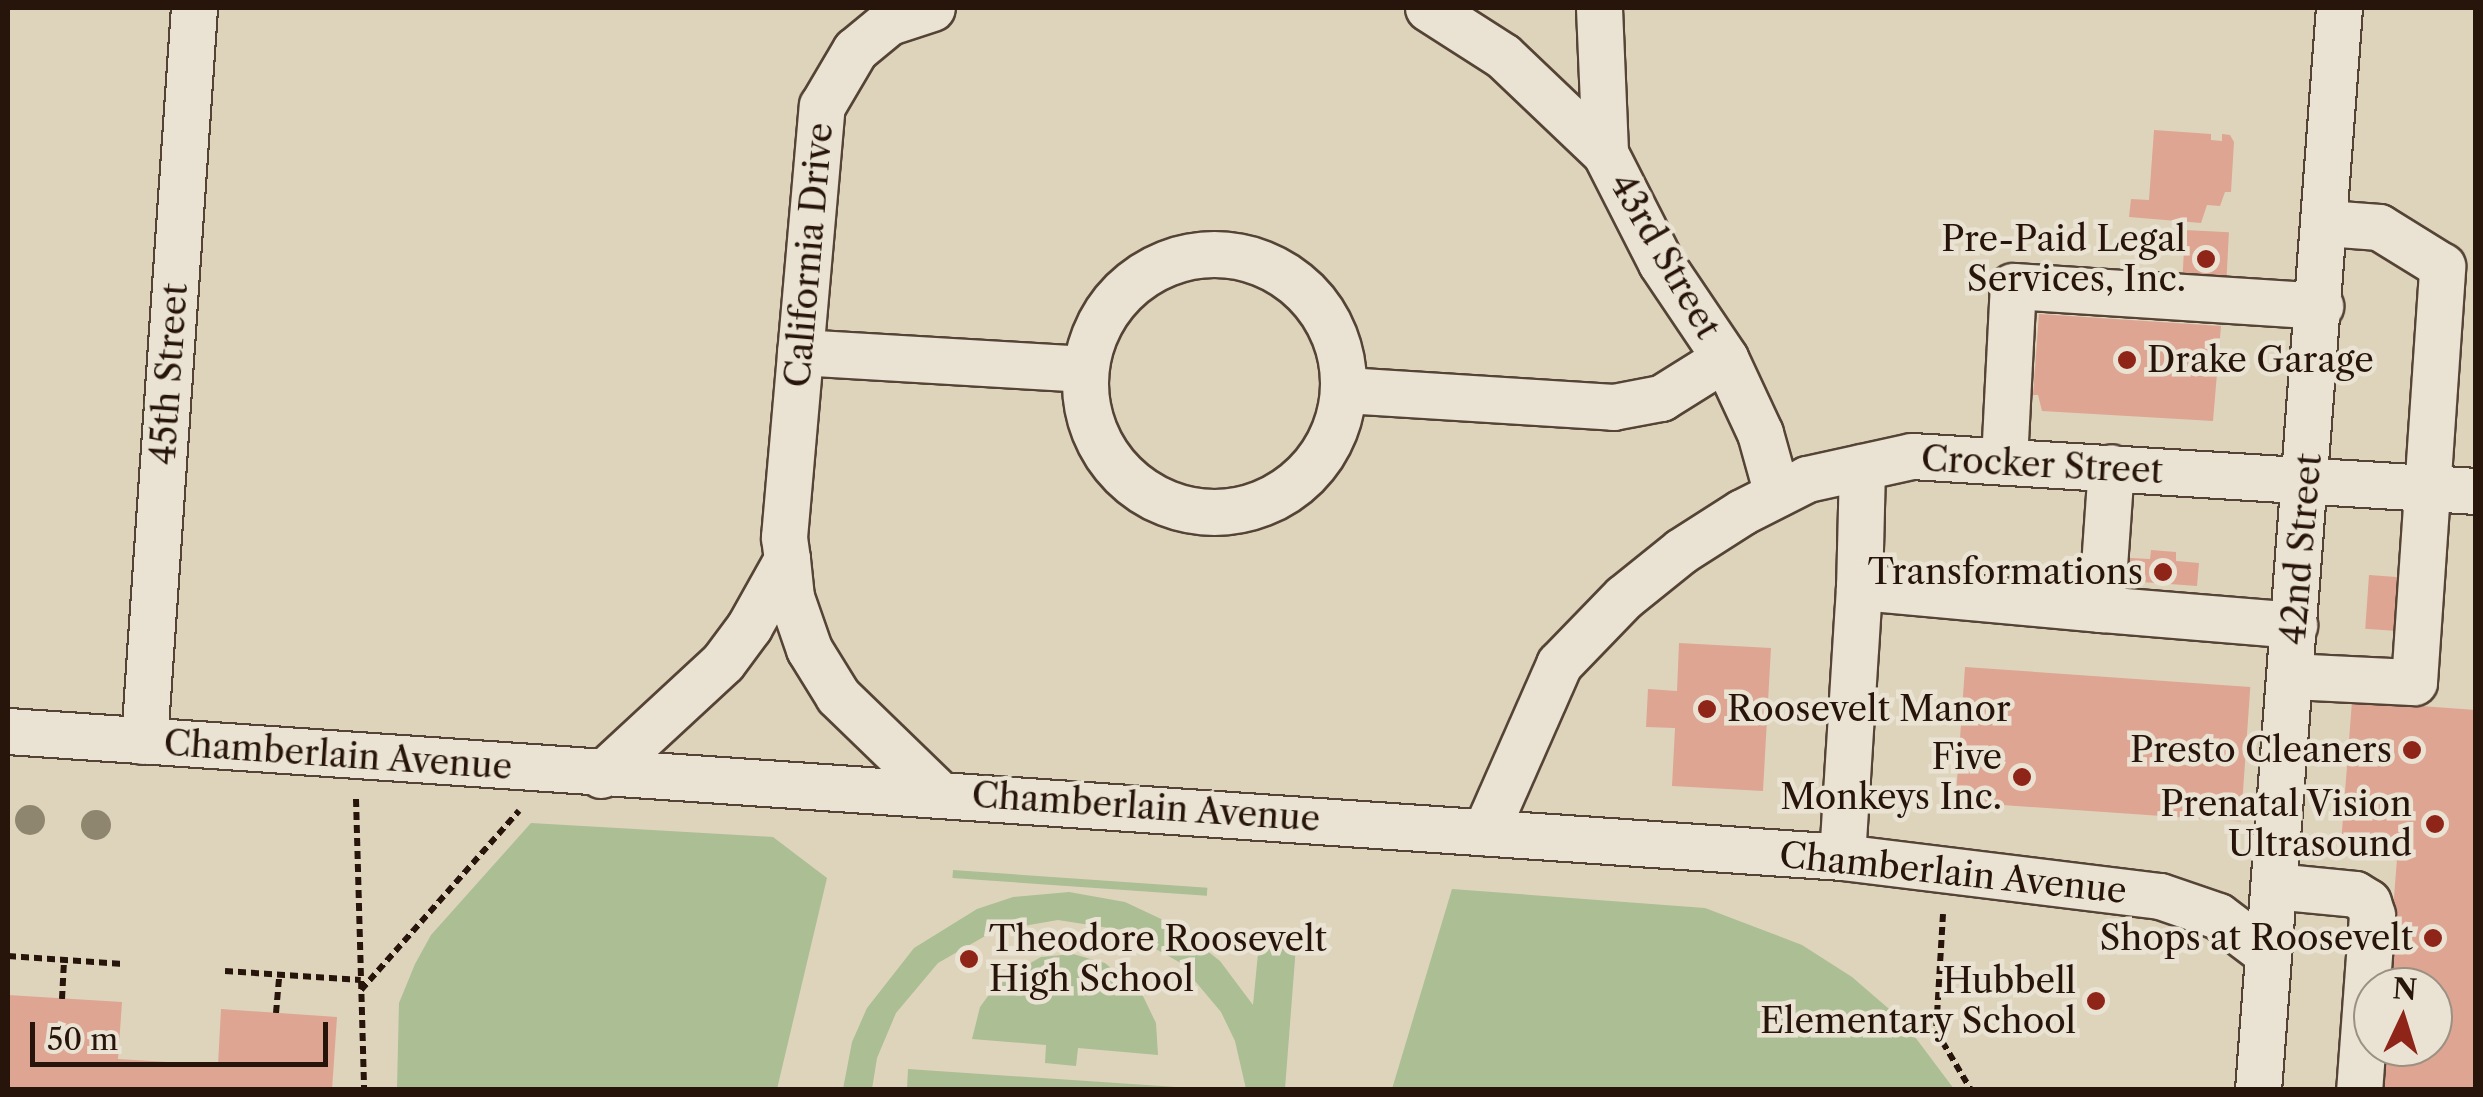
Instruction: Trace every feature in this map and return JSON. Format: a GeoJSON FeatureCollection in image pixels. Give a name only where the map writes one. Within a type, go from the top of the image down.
{"type":"FeatureCollection","features":[{"type":"Feature","properties":{"kind":"street","name":"45th Street"},"geometry":{"type":"LineString","coordinates":[[144,741],[194,8]]}},
{"type":"Feature","properties":{"kind":"street"},"geometry":{"type":"LineString","coordinates":[[835,78],[857,8]]}},
{"type":"Feature","properties":{"kind":"street","name":"California Drive"},"geometry":{"type":"LineString","coordinates":[[932,8],[889,22],[855,50],[835,78],[822,106],[784,537],[791,598],[809,649],[838,696],[936,792]]}},
{"type":"Feature","properties":{"kind":"street"},"geometry":{"type":"LineString","coordinates":[[1428,8],[1503,56],[1605,153]]}},
{"type":"Feature","properties":{"kind":"street","name":"43rd Street"},"geometry":{"type":"LineString","coordinates":[[1600,8],[1605,153],[1661,264],[1725,358],[1760,433],[1778,494]]}},
{"type":"Feature","properties":{"kind":"street","name":"42nd Street"},"geometry":{"type":"LineString","coordinates":[[2258,1090],[2320,306],[2339,8]]}},
{"type":"Feature","properties":{"kind":"street"},"geometry":{"type":"LineString","coordinates":[[2290,676],[2414,682],[2442,266],[2379,227],[2326,223]]}},
{"type":"Feature","properties":{"kind":"street"},"geometry":{"type":"LineString","coordinates":[[1226,253],[1264,263],[1298,282],[1323,311],[1339,346],[1344,390],[1338,422],[1322,456],[1304,476],[1272,499],[1246,507],[1192,511],[1152,497],[1118,470],[1094,434],[1084,391],[1084,370],[1088,348],[1106,309],[1148,270],[1186,256],[1226,253]]}},
{"type":"Feature","properties":{"kind":"street"},"geometry":{"type":"LineString","coordinates":[[2004,461],[2013,286],[2320,306]]}},
{"type":"Feature","properties":{"kind":"street"},"geometry":{"type":"LineString","coordinates":[[800,352],[1084,370]]}},
{"type":"Feature","properties":{"kind":"street"},"geometry":{"type":"LineString","coordinates":[[1344,390],[1613,407],[1661,398],[1725,358]]}},
{"type":"Feature","properties":{"kind":"street","name":"Crocker Street"},"geometry":{"type":"LineString","coordinates":[[1485,832],[1559,664],[1624,597],[1681,551],[1807,479],[1912,456],[2476,491]]}},
{"type":"Feature","properties":{"kind":"street"},"geometry":{"type":"LineString","coordinates":[[1842,857],[1859,587],[1862,467]]}},
{"type":"Feature","properties":{"kind":"street"},"geometry":{"type":"LineString","coordinates":[[2100,609],[2110,467]]}},
{"type":"Feature","properties":{"kind":"street","name":"California Drive"},"geometry":{"type":"LineString","coordinates":[[600,775],[723,662],[749,627],[787,559]]}},
{"type":"Feature","properties":{"kind":"street"},"geometry":{"type":"LineString","coordinates":[[1859,587],[2294,625]]}},
{"type":"Feature","properties":{"kind":"street","name":"Chamberlain Avenue"},"geometry":{"type":"LineString","coordinates":[[8,731],[600,775],[936,792],[1842,857],[2160,896],[2218,916],[2266,953]]}},
{"type":"Feature","properties":{"kind":"street"},"geometry":{"type":"LineString","coordinates":[[2274,886],[2355,894],[2368,902],[2372,915],[2359,1090]]}},
{"type":"Feature","properties":{"kind":"path"},"geometry":{"type":"LineString","coordinates":[[356,799],[364,1090]]}},
{"type":"Feature","properties":{"kind":"path"},"geometry":{"type":"LineString","coordinates":[[361,991],[519,811]]}},
{"type":"Feature","properties":{"kind":"path"},"geometry":{"type":"LineString","coordinates":[[1943,914],[1936,1031],[1971,1090]]}},
{"type":"Feature","properties":{"kind":"path"},"geometry":{"type":"LineString","coordinates":[[8,956],[123,964]]}},
{"type":"Feature","properties":{"kind":"path"},"geometry":{"type":"LineString","coordinates":[[62,999],[64,960]]}},
{"type":"Feature","properties":{"kind":"path"},"geometry":{"type":"LineString","coordinates":[[225,971],[361,980]]}},
{"type":"Feature","properties":{"kind":"path"},"geometry":{"type":"LineString","coordinates":[[276,1012],[279,975]]}},
{"type":"Feature","properties":{"kind":"green space"},"geometry":{"type":"Polygon","coordinates":[[[531,823],[773,837],[827,878],[777,1089],[397,1089],[399,1003],[415,964],[431,935],[531,823]]]}},
{"type":"Feature","properties":{"kind":"green space"},"geometry":{"type":"Polygon","coordinates":[[[953,870],[1207,888],[1207,896],[952,878],[953,870]]]}},
{"type":"Feature","properties":{"kind":"green space"},"geometry":{"type":"Polygon","coordinates":[[[1452,889],[1705,908],[1802,945],[1852,977],[1903,1021],[1954,1089],[1392,1089],[1452,889]]]}},
{"type":"Feature","properties":{"kind":"green space"},"geometry":{"type":"Polygon","coordinates":[[[1069,892],[1125,902],[1176,926],[1220,961],[1253,1005],[1259,943],[1296,946],[1285,1089],[1246,1089],[1235,1041],[1221,1012],[1179,962],[1122,930],[1058,920],[994,931],[938,963],[896,1013],[877,1058],[872,1089],[843,1089],[852,1042],[867,1008],[914,948],[977,909],[1013,897],[1069,892]]]}},
{"type":"Feature","properties":{"kind":"green space"},"geometry":{"type":"Polygon","coordinates":[[[1073,954],[1105,963],[1142,994],[1156,1023],[1158,1055],[1078,1048],[1076,1066],[1045,1063],[1046,1045],[972,1039],[980,1007],[999,981],[1041,957],[1073,954]]]}},
{"type":"Feature","properties":{"kind":"green space"},"geometry":{"type":"Polygon","coordinates":[[[908,1069],[1206,1089],[907,1089],[908,1069]]]}},
{"type":"Feature","properties":{"kind":"building"},"geometry":{"type":"Polygon","coordinates":[[[2154,130],[2211,134],[2211,140],[2222,141],[2222,134],[2230,135],[2234,142],[2231,192],[2225,192],[2220,206],[2207,205],[2201,223],[2129,217],[2131,199],[2149,200],[2154,130]]]}},
{"type":"Feature","properties":{"kind":"building","name":"Pre-Paid Legal Services, Inc."},"geometry":{"type":"Polygon","coordinates":[[[2185,230],[2229,232],[2226,287],[2182,285],[2185,230]]]}},
{"type":"Feature","properties":{"kind":"building","name":"Drake Garage"},"geometry":{"type":"Polygon","coordinates":[[[2039,314],[2221,326],[2213,421],[2042,411],[2038,395],[2033,395],[2039,314]]]}},
{"type":"Feature","properties":{"kind":"building","name":"Transformations"},"geometry":{"type":"Polygon","coordinates":[[[2151,550],[2176,552],[2176,561],[2199,563],[2197,586],[2128,581],[2130,558],[2150,559],[2151,550]]]}},
{"type":"Feature","properties":{"kind":"building"},"geometry":{"type":"Polygon","coordinates":[[[2369,575],[2414,578],[2410,632],[2365,629],[2369,575]]]}},
{"type":"Feature","properties":{"kind":"building","name":"Roosevelt Manor"},"geometry":{"type":"Polygon","coordinates":[[[1679,643],[1771,648],[1763,791],[1672,786],[1675,728],[1646,727],[1648,689],[1677,691],[1679,643]]]}},
{"type":"Feature","properties":{"kind":"building"},"geometry":{"type":"Polygon","coordinates":[[[1965,667],[2250,687],[2241,822],[1956,802],[1965,667]]]}},
{"type":"Feature","properties":{"kind":"building","name":"Shops at Roosevelt"},"geometry":{"type":"Polygon","coordinates":[[[2352,701],[2476,710],[2476,1090],[2378,1090],[2380,1067],[2453,1067],[2453,967],[2389,967],[2397,859],[2351,858],[2341,844],[2352,701]]]}},
{"type":"Feature","properties":{"kind":"building"},"geometry":{"type":"Polygon","coordinates":[[[8,995],[122,1002],[118,1059],[218,1065],[221,1009],[337,1017],[332,1090],[8,1090],[8,995]]]}},
{"type":"Feature","properties":{"kind":"place","name":"Pre-Paid Legal Services, Inc."},"geometry":{"type":"Point","coordinates":[2206,259]}},
{"type":"Feature","properties":{"kind":"place","name":"Drake Garage"},"geometry":{"type":"Point","coordinates":[2127,360]}},
{"type":"Feature","properties":{"kind":"place","name":"Transformations"},"geometry":{"type":"Point","coordinates":[2163,572]}},
{"type":"Feature","properties":{"kind":"place","name":"Roosevelt Manor"},"geometry":{"type":"Point","coordinates":[1707,709]}},
{"type":"Feature","properties":{"kind":"place","name":"Presto Cleaners"},"geometry":{"type":"Point","coordinates":[2412,750]}},
{"type":"Feature","properties":{"kind":"place","name":"Five Monkeys Inc."},"geometry":{"type":"Point","coordinates":[2022,777]}},
{"type":"Feature","properties":{"kind":"place","name":"Prenatal Vision Ultrasound"},"geometry":{"type":"Point","coordinates":[2435,824]}},
{"type":"Feature","properties":{"kind":"place","name":"Shops at Roosevelt"},"geometry":{"type":"Point","coordinates":[2433,938]}},
{"type":"Feature","properties":{"kind":"place","name":"Theodore Roosevelt High School"},"geometry":{"type":"Point","coordinates":[969,959]}},
{"type":"Feature","properties":{"kind":"place","name":"Hubbell Elementary School"},"geometry":{"type":"Point","coordinates":[2096,1001]}}]}
